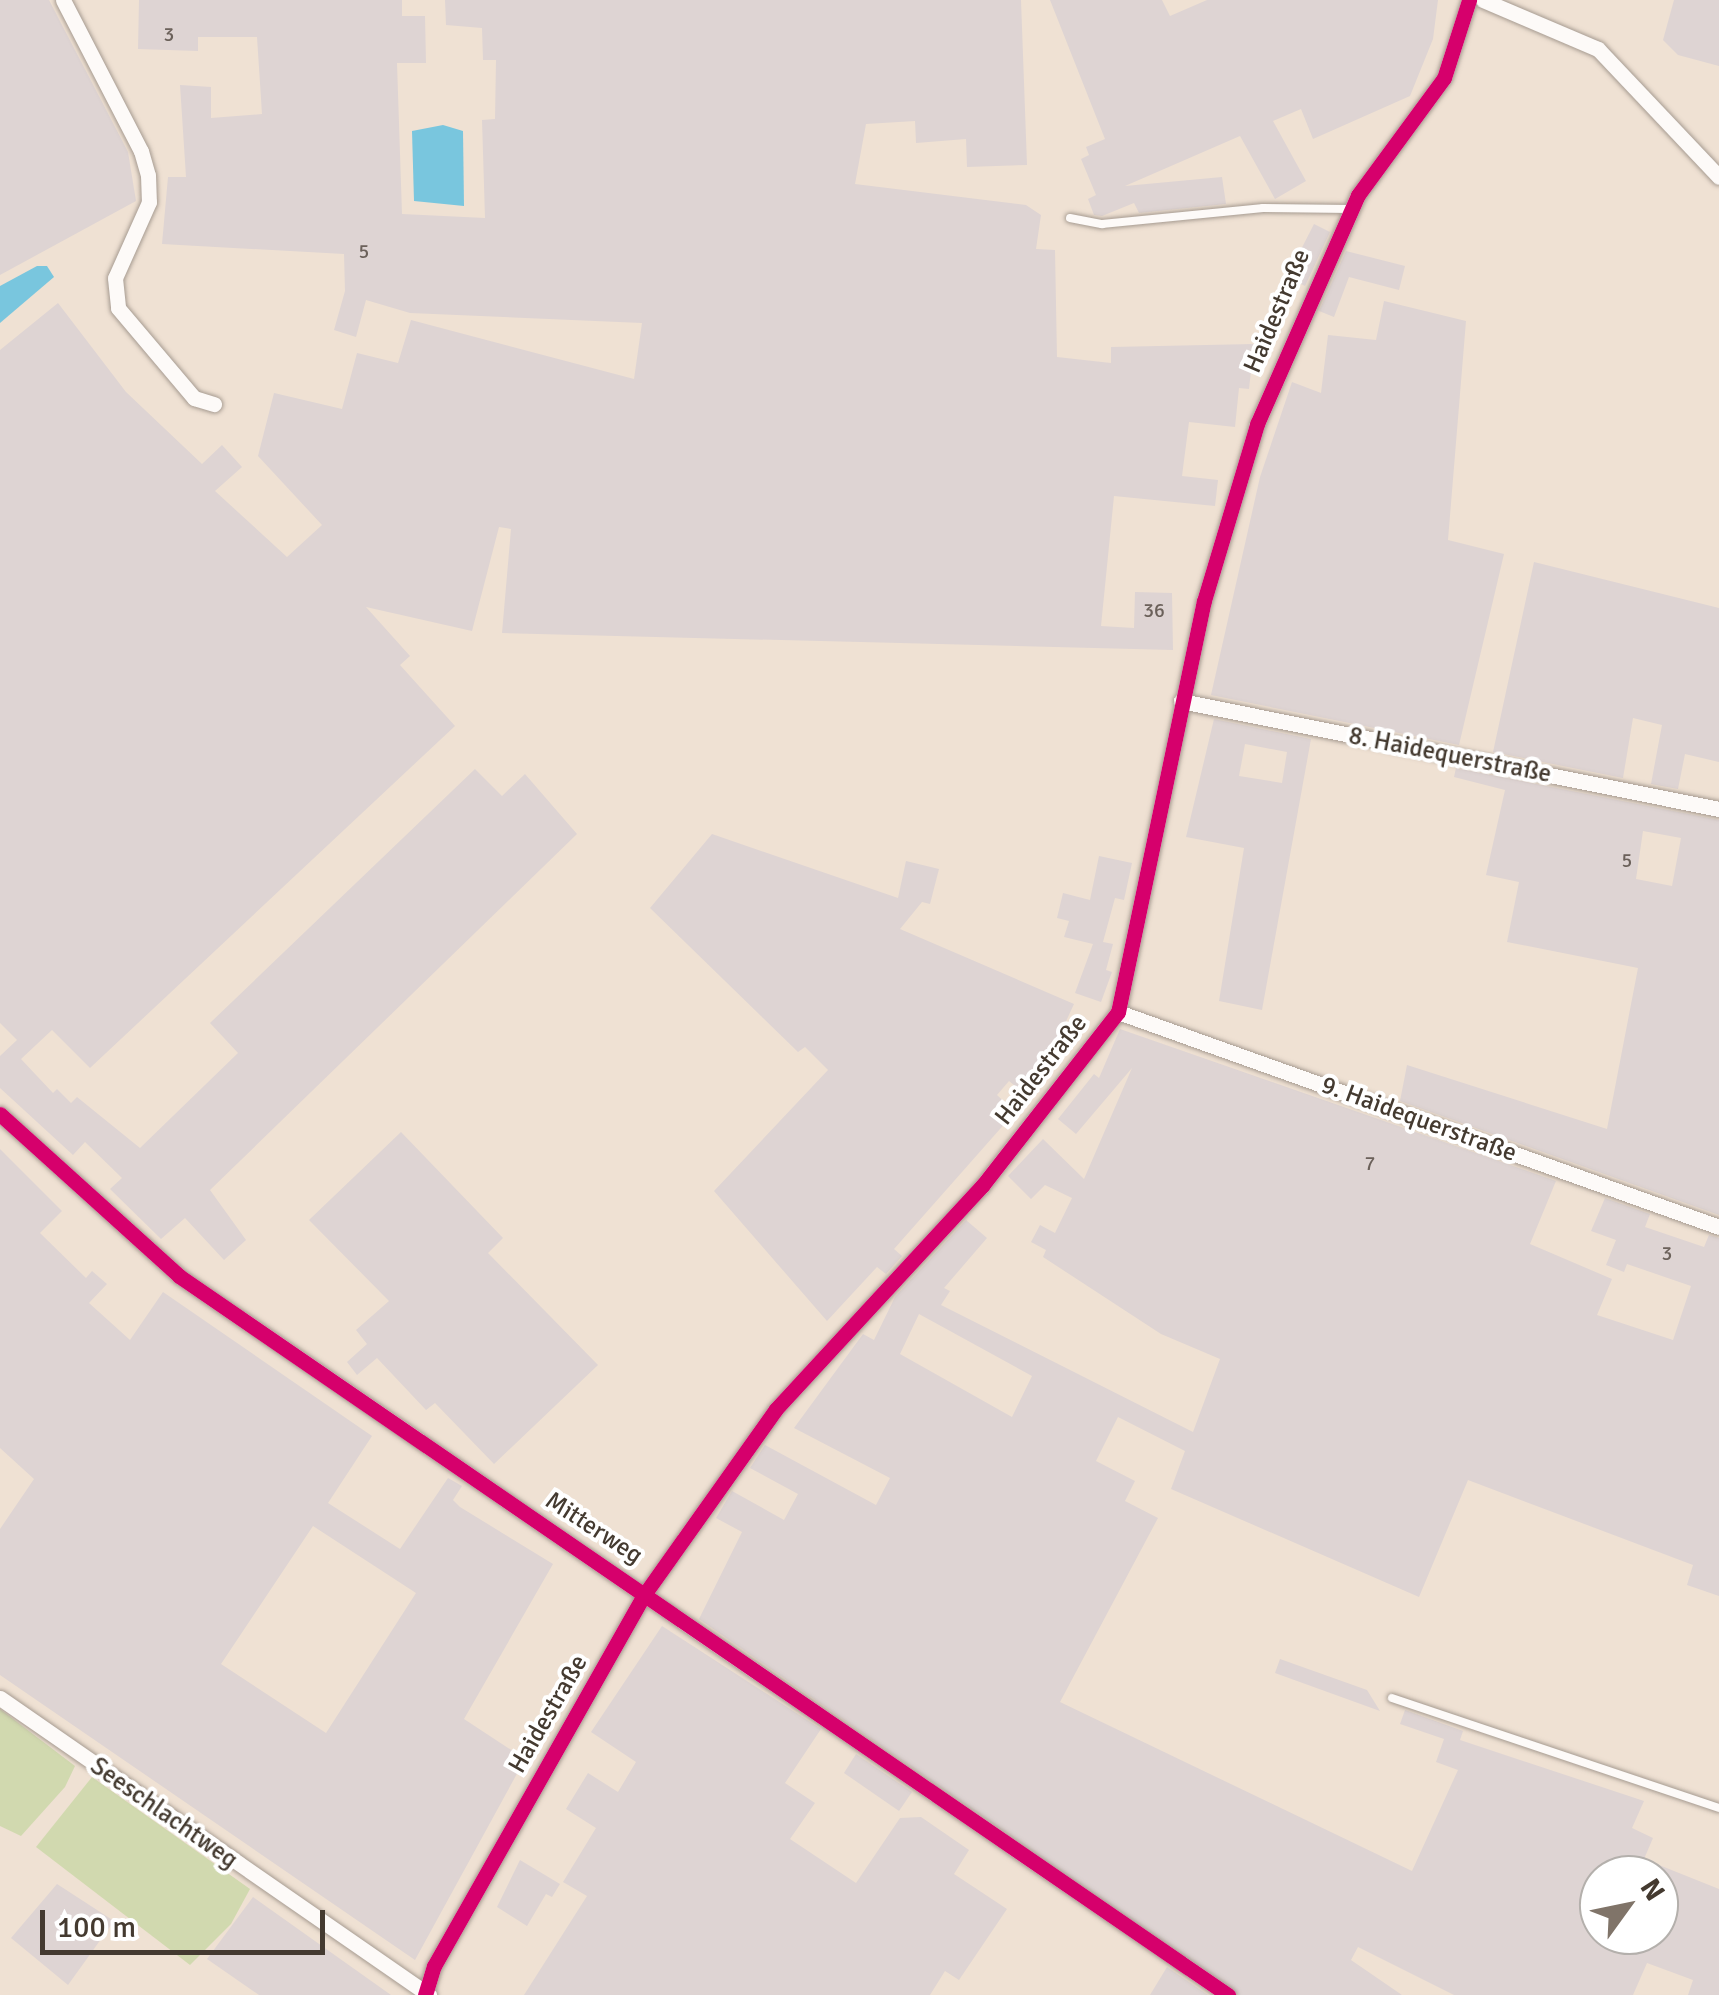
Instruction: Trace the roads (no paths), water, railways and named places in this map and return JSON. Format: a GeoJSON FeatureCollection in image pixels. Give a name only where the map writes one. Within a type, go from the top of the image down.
{"type":"FeatureCollection","features":[{"type":"Feature","properties":{"kind":"street"},"geometry":{"type":"LineString","coordinates":[[63,0],[148,176],[150,202],[115,278],[118,308],[194,398],[214,404]]}},
{"type":"Feature","properties":{"kind":"street","name":"Haidestraße"},"geometry":{"type":"LineString","coordinates":[[427,1994],[434,1966],[646,1592],[776,1410],[982,1186],[1118,1012],[1181,702],[1224,524],[1258,424],[1350,209],[1444,78],[1470,0]]}},
{"type":"Feature","properties":{"kind":"street"},"geometry":{"type":"LineString","coordinates":[[1483,0],[1598,49],[1719,176]]}},
{"type":"Feature","properties":{"kind":"street","name":"8. Haidequerstraße"},"geometry":{"type":"LineString","coordinates":[[1181,702],[1719,810]]}},
{"type":"Feature","properties":{"kind":"street","name":"9. Haidequerstraße"},"geometry":{"type":"LineString","coordinates":[[1118,1012],[1719,1227]]}},
{"type":"Feature","properties":{"kind":"street","name":"Mitterweg"},"geometry":{"type":"LineString","coordinates":[[0,1114],[179,1276],[646,1592],[1228,1995]]}},
{"type":"Feature","properties":{"kind":"street","name":"Seeschlachtweg"},"geometry":{"type":"LineString","coordinates":[[0,1698],[427,1994]]}},
{"type":"Feature","properties":{"kind":"lane"},"geometry":{"type":"LineString","coordinates":[[1070,218],[1102,224],[1263,208],[1350,209]]}},
{"type":"Feature","properties":{"kind":"lane"},"geometry":{"type":"LineString","coordinates":[[1392,1698],[1719,1808]]}},
{"type":"Feature","properties":{"kind":"water"},"geometry":{"type":"Polygon","coordinates":[[[443,125],[463,131],[464,206],[414,201],[412,131],[443,125]]]}},
{"type":"Feature","properties":{"kind":"water"},"geometry":{"type":"Polygon","coordinates":[[[37,266],[47,266],[54,277],[0,323],[0,286],[37,266]]]}}]}
